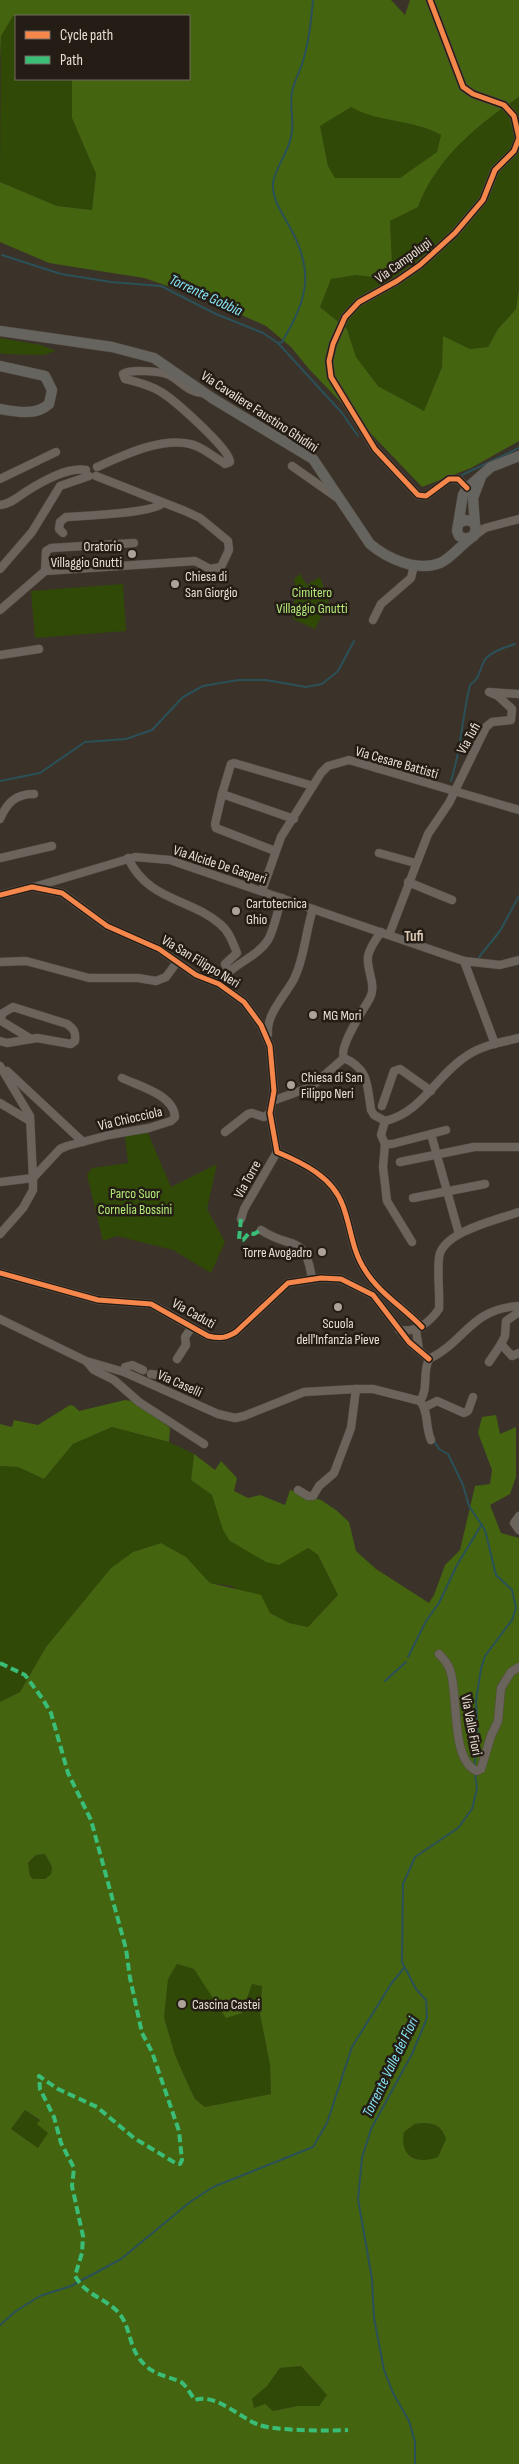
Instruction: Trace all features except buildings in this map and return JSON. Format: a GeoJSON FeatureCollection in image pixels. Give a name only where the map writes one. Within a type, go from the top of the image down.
{"type":"FeatureCollection","features":[{"type":"Feature","properties":{"kind":"main road","name":"Via Cavaliere Faustino Ghidini"},"geometry":{"type":"LineString","coordinates":[[0,331],[112,346],[142,353],[170,368],[205,393],[306,453],[318,465],[370,544],[380,553],[414,565],[441,563],[458,546],[473,537]]}},
{"type":"Feature","properties":{"kind":"main road"},"geometry":{"type":"LineString","coordinates":[[0,366],[45,376],[52,390],[49,404],[39,411],[0,409]]}},
{"type":"Feature","properties":{"kind":"main road"},"geometry":{"type":"LineString","coordinates":[[458,546],[462,500],[467,488],[491,468],[519,456]]}},
{"type":"Feature","properties":{"kind":"main road"},"geometry":{"type":"LineString","coordinates":[[473,506],[481,477]]}},
{"type":"Feature","properties":{"kind":"main road"},"geometry":{"type":"LineString","coordinates":[[459,528],[462,538],[473,537],[476,530],[473,506],[467,488]]}},
{"type":"Feature","properties":{"kind":"main road"},"geometry":{"type":"LineString","coordinates":[[459,528],[470,520],[475,525]]}},
{"type":"Feature","properties":{"kind":"street","name":"Via Campolupi"},"geometry":{"type":"LineString","coordinates":[[430,0],[462,87],[472,94],[504,105],[514,116],[519,138],[514,151],[495,170],[483,200],[455,233],[420,265],[398,281],[359,302],[345,317],[333,344],[329,361],[331,377],[364,434],[388,464],[418,495],[426,496],[449,479],[458,479],[467,488]]}},
{"type":"Feature","properties":{"kind":"street"},"geometry":{"type":"LineString","coordinates":[[0,570],[32,532],[60,486],[99,471],[97,467],[161,444],[192,444],[225,464],[230,459],[200,425],[167,396],[140,383],[125,379],[122,374],[132,369],[167,374],[192,391],[205,393]]}},
{"type":"Feature","properties":{"kind":"street"},"geometry":{"type":"LineString","coordinates":[[0,478],[56,452]]}},
{"type":"Feature","properties":{"kind":"street"},"geometry":{"type":"LineString","coordinates":[[292,466],[340,500]]}},
{"type":"Feature","properties":{"kind":"street"},"geometry":{"type":"LineString","coordinates":[[0,505],[9,503],[47,480],[74,470],[90,474],[200,518],[226,537],[230,545],[222,567],[210,568],[195,561],[45,571],[37,575],[0,610]]}},
{"type":"Feature","properties":{"kind":"street"},"geometry":{"type":"LineString","coordinates":[[63,533],[60,529],[60,522],[66,517],[157,508],[163,503]]}},
{"type":"Feature","properties":{"kind":"street"},"geometry":{"type":"LineString","coordinates":[[473,537],[485,528],[519,519]]}},
{"type":"Feature","properties":{"kind":"street"},"geometry":{"type":"LineString","coordinates":[[475,525],[485,528]]}},
{"type":"Feature","properties":{"kind":"street"},"geometry":{"type":"LineString","coordinates":[[45,571],[44,556],[46,551],[51,548],[134,542]]}},
{"type":"Feature","properties":{"kind":"street"},"geometry":{"type":"LineString","coordinates":[[373,620],[381,604],[410,578],[414,565]]}},
{"type":"Feature","properties":{"kind":"street"},"geometry":{"type":"LineString","coordinates":[[0,655],[39,649]]}},
{"type":"Feature","properties":{"kind":"street","name":"Via Tufi"},"geometry":{"type":"LineString","coordinates":[[344,1058],[343,1051],[373,991],[368,957],[371,947],[385,933],[428,834],[455,792],[486,727],[492,722],[511,720],[512,709],[498,696],[489,692],[517,694]]}},
{"type":"Feature","properties":{"kind":"street","name":"Via Cesare Battisti"},"geometry":{"type":"LineString","coordinates":[[262,891],[275,851],[313,786],[328,766],[349,760],[455,792]]}},
{"type":"Feature","properties":{"kind":"street"},"geometry":{"type":"LineString","coordinates":[[275,851],[216,828],[215,824],[222,794],[231,764],[234,763],[313,786]]}},
{"type":"Feature","properties":{"kind":"street"},"geometry":{"type":"LineString","coordinates":[[455,792],[519,810]]}},
{"type":"Feature","properties":{"kind":"street"},"geometry":{"type":"LineString","coordinates":[[0,819],[12,800],[22,795],[34,794]]}},
{"type":"Feature","properties":{"kind":"street"},"geometry":{"type":"LineString","coordinates":[[222,794],[294,819]]}},
{"type":"Feature","properties":{"kind":"street"},"geometry":{"type":"LineString","coordinates":[[0,858],[52,846]]}},
{"type":"Feature","properties":{"kind":"street"},"geometry":{"type":"LineString","coordinates":[[379,853],[414,863]]}},
{"type":"Feature","properties":{"kind":"street","name":"Via Alcide De Gasperi"},"geometry":{"type":"LineString","coordinates":[[32,887],[128,858],[152,857],[170,860],[464,961],[500,965],[519,960]]}},
{"type":"Feature","properties":{"kind":"street"},"geometry":{"type":"LineString","coordinates":[[128,858],[132,868],[153,890],[220,924],[231,938],[237,953],[225,964],[228,970]]}},
{"type":"Feature","properties":{"kind":"street"},"geometry":{"type":"LineString","coordinates":[[61,878],[62,893]]}},
{"type":"Feature","properties":{"kind":"street"},"geometry":{"type":"LineString","coordinates":[[408,882],[452,900]]}},
{"type":"Feature","properties":{"kind":"street","name":"Via San Filippo Neri"},"geometry":{"type":"LineString","coordinates":[[0,895],[32,887],[62,893],[107,926],[159,949],[196,975],[219,984],[244,1002],[267,1038],[274,1091],[278,1099],[271,1116]]}},
{"type":"Feature","properties":{"kind":"street"},"geometry":{"type":"LineString","coordinates":[[219,984],[228,970],[260,948],[268,940],[282,898]]}},
{"type":"Feature","properties":{"kind":"street"},"geometry":{"type":"LineString","coordinates":[[267,1038],[267,1024],[294,979],[303,956],[305,934],[312,909]]}},
{"type":"Feature","properties":{"kind":"street"},"geometry":{"type":"LineString","coordinates":[[464,961],[495,1044]]}},
{"type":"Feature","properties":{"kind":"street"},"geometry":{"type":"LineString","coordinates":[[0,962],[26,962],[89,978],[138,978],[156,981],[166,977],[177,962]]}},
{"type":"Feature","properties":{"kind":"street"},"geometry":{"type":"LineString","coordinates":[[0,1041],[7,1043],[31,1039],[71,1044],[75,1041],[76,1035],[74,1029],[67,1024],[13,1008],[8,1008],[0,1016],[0,1019],[31,1039]]}},
{"type":"Feature","properties":{"kind":"street"},"geometry":{"type":"LineString","coordinates":[[278,1099],[296,1090],[311,1087],[344,1058],[358,1064],[364,1072],[371,1110],[374,1115],[385,1121],[406,1114],[467,1055],[495,1044],[519,1038]]}},
{"type":"Feature","properties":{"kind":"street"},"geometry":{"type":"LineString","coordinates":[[0,1234],[23,1208],[33,1190],[30,1116],[1,1066]]}},
{"type":"Feature","properties":{"kind":"street"},"geometry":{"type":"LineString","coordinates":[[1,1066],[83,1142]]}},
{"type":"Feature","properties":{"kind":"street"},"geometry":{"type":"LineString","coordinates":[[382,1106],[394,1071],[400,1069],[431,1090]]}},
{"type":"Feature","properties":{"kind":"street","name":"Via Chiocciola"},"geometry":{"type":"LineString","coordinates":[[33,1178],[60,1149],[108,1135],[149,1128],[171,1121],[175,1117],[170,1104],[163,1098],[122,1078]]}},
{"type":"Feature","properties":{"kind":"street"},"geometry":{"type":"LineString","coordinates":[[0,1104],[30,1121]]}},
{"type":"Feature","properties":{"kind":"street"},"geometry":{"type":"LineString","coordinates":[[225,1132],[248,1114],[252,1113],[264,1117],[271,1116],[277,1152],[312,1168],[335,1190],[343,1204],[352,1239],[364,1269],[371,1279],[405,1310],[419,1328],[419,1350]]}},
{"type":"Feature","properties":{"kind":"street"},"geometry":{"type":"LineString","coordinates":[[385,1121],[381,1135],[385,1144],[383,1167],[386,1202],[412,1242]]}},
{"type":"Feature","properties":{"kind":"street"},"geometry":{"type":"LineString","coordinates":[[385,1144],[392,1144],[446,1130]]}},
{"type":"Feature","properties":{"kind":"street"},"geometry":{"type":"LineString","coordinates":[[431,1134],[446,1194],[459,1234]]}},
{"type":"Feature","properties":{"kind":"street"},"geometry":{"type":"LineString","coordinates":[[400,1162],[474,1147],[519,1147]]}},
{"type":"Feature","properties":{"kind":"street","name":"Via Torre"},"geometry":{"type":"LineString","coordinates":[[241,1219],[244,1209],[277,1152]]}},
{"type":"Feature","properties":{"kind":"street"},"geometry":{"type":"LineString","coordinates":[[0,1182],[33,1178]]}},
{"type":"Feature","properties":{"kind":"street"},"geometry":{"type":"LineString","coordinates":[[413,1198],[446,1194],[485,1184]]}},
{"type":"Feature","properties":{"kind":"street"},"geometry":{"type":"LineString","coordinates":[[399,1330],[419,1328],[438,1309],[439,1258],[441,1249],[450,1239],[519,1212]]}},
{"type":"Feature","properties":{"kind":"street"},"geometry":{"type":"LineString","coordinates":[[261,1230],[302,1247],[309,1260],[312,1279]]}},
{"type":"Feature","properties":{"kind":"street","name":"Via Caduti"},"geometry":{"type":"LineString","coordinates":[[0,1273],[98,1300],[151,1304],[208,1336],[226,1338],[250,1320],[282,1287],[299,1280],[341,1279],[372,1295],[399,1330],[429,1359]]}},
{"type":"Feature","properties":{"kind":"street"},"geometry":{"type":"LineString","coordinates":[[431,1440],[426,1427],[423,1404],[426,1393],[425,1367],[429,1359],[441,1354],[472,1322],[482,1316],[491,1311],[519,1306]]}},
{"type":"Feature","properties":{"kind":"street"},"geometry":{"type":"LineString","coordinates":[[393,1322],[405,1310]]}},
{"type":"Feature","properties":{"kind":"street"},"geometry":{"type":"LineString","coordinates":[[489,1362],[505,1336],[506,1321],[519,1312]]}},
{"type":"Feature","properties":{"kind":"street","name":"Via Caselli"},"geometry":{"type":"LineString","coordinates":[[0,1319],[86,1361],[124,1372],[218,1414],[235,1418],[304,1392],[373,1389],[423,1404]]}},
{"type":"Feature","properties":{"kind":"street"},"geometry":{"type":"LineString","coordinates":[[177,1359],[186,1345],[186,1337],[192,1327]]}},
{"type":"Feature","properties":{"kind":"street"},"geometry":{"type":"LineString","coordinates":[[500,1344],[512,1356],[519,1353]]}},
{"type":"Feature","properties":{"kind":"street"},"geometry":{"type":"LineString","coordinates":[[86,1361],[94,1370],[114,1380],[140,1402],[204,1444]]}},
{"type":"Feature","properties":{"kind":"street"},"geometry":{"type":"LineString","coordinates":[[124,1372],[126,1367],[132,1365],[143,1370]]}},
{"type":"Feature","properties":{"kind":"street"},"geometry":{"type":"LineString","coordinates":[[151,1374],[164,1376]]}},
{"type":"Feature","properties":{"kind":"street"},"geometry":{"type":"LineString","coordinates":[[298,1490],[308,1496],[313,1496],[319,1486],[334,1474],[351,1428],[356,1390]]}},
{"type":"Feature","properties":{"kind":"street"},"geometry":{"type":"LineString","coordinates":[[423,1404],[437,1401],[464,1413],[468,1411],[473,1397]]}},
{"type":"Feature","properties":{"kind":"street"},"geometry":{"type":"LineString","coordinates":[[519,1516],[514,1523],[519,1530]]}},
{"type":"Feature","properties":{"kind":"street","name":"Via Valle Fiori"},"geometry":{"type":"LineString","coordinates":[[439,1654],[450,1671],[464,1758],[471,1769],[477,1771],[481,1769],[491,1736],[498,1721],[501,1688],[511,1672],[519,1667]]}},
{"type":"Feature","properties":{"kind":"green space"},"geometry":{"type":"Polygon","coordinates":[[[0,0],[391,0],[405,15],[410,0],[519,0],[519,97],[473,131],[447,158],[435,174],[418,207],[390,221],[392,262],[381,278],[356,275],[331,279],[320,307],[347,329],[356,357],[378,386],[424,411],[442,367],[443,336],[470,349],[488,347],[498,329],[516,309],[519,288],[519,441],[471,468],[422,487],[309,369],[291,347],[266,326],[206,299],[144,278],[49,263],[0,242],[0,182],[57,206],[92,210],[96,174],[72,118],[72,80],[190,80],[190,15],[15,15],[1,36],[0,61],[0,0]],[[351,107],[320,126],[328,166],[335,178],[400,178],[437,152],[441,135],[419,126],[373,116],[351,107]]]}},
{"type":"Feature","properties":{"kind":"green space"},"geometry":{"type":"Polygon","coordinates":[[[13,16],[15,16],[15,80],[72,80],[72,118],[96,174],[92,210],[57,206],[0,182],[1,36],[13,16]]]}},
{"type":"Feature","properties":{"kind":"green space"},"geometry":{"type":"Polygon","coordinates":[[[519,97],[519,288],[516,309],[498,329],[488,347],[470,349],[443,336],[442,367],[424,411],[378,386],[356,357],[347,329],[320,307],[331,279],[356,275],[381,278],[392,262],[390,221],[418,207],[435,174],[447,158],[473,131],[519,97]]]}},
{"type":"Feature","properties":{"kind":"green space"},"geometry":{"type":"Polygon","coordinates":[[[351,106],[373,115],[419,126],[441,135],[437,152],[400,178],[335,179],[328,166],[320,126],[351,106]]]}},
{"type":"Feature","properties":{"kind":"green space"},"geometry":{"type":"Polygon","coordinates":[[[0,338],[41,345],[56,351],[43,355],[3,354],[0,353],[0,338]]]}},
{"type":"Feature","properties":{"kind":"green space","name":"Cimitero Villaggio Gnutti"},"geometry":{"type":"Polygon","coordinates":[[[300,574],[307,585],[320,577],[329,601],[315,629],[293,619],[294,579],[300,574]]]}},
{"type":"Feature","properties":{"kind":"green space"},"geometry":{"type":"Polygon","coordinates":[[[123,584],[126,631],[35,638],[31,591],[123,584]]]}},
{"type":"Feature","properties":{"kind":"green space","name":"Parco Suor Cornelia Bossini"},"geometry":{"type":"Polygon","coordinates":[[[147,1131],[171,1187],[217,1164],[207,1209],[225,1242],[211,1273],[173,1250],[117,1236],[103,1241],[87,1175],[92,1168],[128,1163],[125,1136],[147,1131]]]}},
{"type":"Feature","properties":{"kind":"green space"},"geometry":{"type":"Polygon","coordinates":[[[125,1400],[136,1402],[170,1428],[169,1442],[112,1427],[73,1444],[44,1479],[18,1467],[0,1466],[0,1424],[12,1427],[14,1420],[38,1425],[70,1405],[79,1411],[125,1400]]]}},
{"type":"Feature","properties":{"kind":"green space"},"geometry":{"type":"Polygon","coordinates":[[[496,1415],[500,1434],[516,1427],[516,1477],[510,1494],[490,1505],[501,1533],[519,1538],[519,2464],[0,2464],[0,1702],[20,1692],[46,1647],[111,1568],[133,1552],[161,1543],[186,1557],[210,1583],[261,1595],[270,1613],[289,1623],[308,1627],[338,1595],[318,1555],[308,1548],[279,1565],[266,1562],[230,1541],[223,1530],[212,1495],[191,1480],[194,1454],[215,1470],[221,1461],[237,1478],[234,1491],[248,1498],[260,1495],[285,1505],[290,1490],[321,1500],[349,1522],[356,1551],[376,1569],[429,1603],[434,1595],[445,1565],[460,1550],[475,1486],[490,1484],[492,1470],[478,1433],[482,1417],[496,1415]],[[45,1854],[36,1855],[28,1863],[30,1876],[33,1879],[45,1879],[51,1874],[52,1867],[45,1854]],[[177,1964],[168,1979],[164,2017],[175,2055],[195,2099],[205,2107],[271,2094],[270,2065],[260,2014],[262,1986],[252,1984],[242,2013],[226,2018],[194,1969],[177,1964]],[[25,2110],[11,2129],[38,2148],[48,2133],[37,2124],[40,2120],[25,2110]],[[429,2123],[415,2124],[404,2132],[404,2148],[407,2153],[411,2157],[423,2160],[438,2157],[446,2139],[441,2129],[429,2123]],[[301,2366],[280,2368],[267,2386],[252,2399],[254,2408],[265,2404],[273,2411],[297,2406],[319,2406],[327,2395],[301,2366]]]}},
{"type":"Feature","properties":{"kind":"green space"},"geometry":{"type":"Polygon","coordinates":[[[112,1427],[169,1442],[194,1454],[191,1480],[212,1495],[230,1541],[247,1550],[307,1548],[318,1555],[338,1595],[308,1627],[289,1623],[270,1613],[232,1586],[210,1583],[186,1557],[161,1543],[133,1552],[111,1568],[46,1647],[20,1692],[0,1702],[0,1466],[18,1467],[44,1479],[73,1444],[112,1427]]]}},
{"type":"Feature","properties":{"kind":"green space"},"geometry":{"type":"Polygon","coordinates":[[[45,1854],[52,1867],[51,1874],[45,1879],[33,1879],[30,1876],[28,1864],[36,1855],[45,1854]]]}},
{"type":"Feature","properties":{"kind":"green space"},"geometry":{"type":"Polygon","coordinates":[[[177,1964],[194,1969],[209,1988],[242,2013],[252,1984],[262,1986],[260,2014],[270,2065],[271,2094],[205,2107],[195,2099],[175,2055],[164,2017],[167,1979],[177,1964]]]}},
{"type":"Feature","properties":{"kind":"green space"},"geometry":{"type":"Polygon","coordinates":[[[25,2110],[40,2121],[49,2133],[38,2148],[11,2129],[25,2110]]]}},
{"type":"Feature","properties":{"kind":"green space"},"geometry":{"type":"Polygon","coordinates":[[[424,2123],[438,2127],[446,2139],[438,2157],[427,2161],[417,2160],[405,2152],[402,2144],[404,2132],[415,2124],[424,2123]]]}},
{"type":"Feature","properties":{"kind":"green space"},"geometry":{"type":"Polygon","coordinates":[[[301,2366],[327,2395],[319,2406],[297,2406],[272,2411],[269,2407],[253,2408],[252,2399],[267,2386],[280,2368],[301,2366]]]}},
{"type":"Feature","properties":{"kind":"waterway"},"geometry":{"type":"LineString","coordinates":[[279,343],[282,342],[298,311],[303,296],[305,269],[296,239],[275,199],[273,183],[291,137],[292,92],[306,48],[313,0]]}},
{"type":"Feature","properties":{"kind":"waterway","name":"Torrente Gobbia"},"geometry":{"type":"LineString","coordinates":[[2,255],[61,274],[111,282],[161,286],[216,314],[263,333],[278,343],[342,413],[358,436]]}},
{"type":"Feature","properties":{"kind":"waterway","name":"Torrente Gobbia"},"geometry":{"type":"LineString","coordinates":[[462,475],[519,448]]}},
{"type":"Feature","properties":{"kind":"waterway"},"geometry":{"type":"LineString","coordinates":[[0,781],[40,773],[85,742],[126,739],[152,730],[183,697],[203,686],[238,680],[266,680],[306,687],[322,684],[338,671],[354,641]]}},
{"type":"Feature","properties":{"kind":"waterway"},"geometry":{"type":"LineString","coordinates":[[451,781],[470,685],[478,677],[486,658],[498,650],[515,644]]}},
{"type":"Feature","properties":{"kind":"waterway"},"geometry":{"type":"LineString","coordinates":[[479,957],[500,931],[519,896]]}},
{"type":"Feature","properties":{"kind":"waterway","name":"Torrente Valle dei Fiori"},"geometry":{"type":"LineString","coordinates":[[434,1441],[439,1449],[448,1454],[463,1485],[469,1506],[485,1530],[496,1575],[512,1590],[516,1608],[512,1620],[485,1656],[481,1669],[476,1700],[478,1746],[474,1766]]}},
{"type":"Feature","properties":{"kind":"waterway"},"geometry":{"type":"LineString","coordinates":[[408,1657],[426,1621],[439,1603],[457,1565],[482,1524]]}},
{"type":"Feature","properties":{"kind":"waterway"},"geometry":{"type":"LineString","coordinates":[[385,1681],[406,1662]]}},
{"type":"Feature","properties":{"kind":"waterway","name":"Torrente Valle dei Fiori"},"geometry":{"type":"LineString","coordinates":[[415,2464],[415,2442],[409,2421],[393,2393],[384,2370],[374,2318],[372,2279],[358,2199],[362,2158],[371,2129],[412,2054],[427,2018],[426,2000],[416,1989],[402,1962],[403,1884],[415,1857],[458,1828],[472,1809],[477,1789],[475,1773]]}},
{"type":"Feature","properties":{"kind":"waterway"},"geometry":{"type":"LineString","coordinates":[[0,2325],[16,2311],[40,2296],[71,2286],[121,2259],[190,2202],[213,2187],[313,2147],[327,2123],[352,2047],[391,1984],[404,1968]]}},
{"type":"Feature","properties":{"kind":"marked path"},"geometry":{"type":"LineString","coordinates":[[241,1219],[239,1239],[243,1240],[249,1233],[254,1234],[261,1230]]}},
{"type":"Feature","properties":{"kind":"marked path"},"geometry":{"type":"LineString","coordinates":[[0,1663],[25,1675],[51,1713],[68,1773],[91,1820],[126,1949],[142,2033],[152,2052],[179,2131],[182,2160],[180,2164],[177,2164],[134,2138],[97,2107],[58,2089],[39,2076],[40,2089],[54,2117],[61,2143],[74,2168],[72,2186],[83,2236],[82,2253],[75,2276],[84,2288],[111,2306],[121,2316],[135,2352],[146,2366],[158,2374],[181,2382],[195,2400],[211,2400],[228,2407],[252,2422],[268,2427],[303,2430],[348,2430]]}},
{"type":"Feature","properties":{"kind":"cycle path"},"geometry":{"type":"LineString","coordinates":[[430,0],[463,87],[473,94],[504,105],[514,116],[519,138],[514,151],[495,170],[483,200],[455,233],[420,265],[397,281],[359,302],[345,317],[333,344],[329,361],[331,377],[375,449],[418,495],[426,496],[449,479],[458,479],[467,488]]}},
{"type":"Feature","properties":{"kind":"cycle path"},"geometry":{"type":"LineString","coordinates":[[0,895],[32,887],[62,893],[107,926],[159,949],[196,975],[219,984],[244,1002],[261,1025],[270,1046],[274,1091],[270,1113],[277,1152],[307,1166],[325,1179],[332,1187],[343,1206],[354,1247],[370,1278],[422,1327]]}},
{"type":"Feature","properties":{"kind":"cycle path"},"geometry":{"type":"LineString","coordinates":[[0,1273],[98,1300],[151,1304],[208,1336],[219,1338],[236,1332],[288,1283],[321,1278],[341,1279],[373,1295],[409,1342],[429,1359]]}},
{"type":"Feature","properties":{"kind":"place","name":"Oratorio Villaggio Gnutti"},"geometry":{"type":"Point","coordinates":[132,554]}},
{"type":"Feature","properties":{"kind":"place","name":"Chiesa di San Giorgio"},"geometry":{"type":"Point","coordinates":[175,584]}},
{"type":"Feature","properties":{"kind":"place","name":"Cartotecnica Ghio"},"geometry":{"type":"Point","coordinates":[236,911]}},
{"type":"Feature","properties":{"kind":"place","name":"MG Mori"},"geometry":{"type":"Point","coordinates":[313,1015]}},
{"type":"Feature","properties":{"kind":"place","name":"Chiesa di San Filippo Neri"},"geometry":{"type":"Point","coordinates":[291,1085]}},
{"type":"Feature","properties":{"kind":"place","name":"Torre Avogadro"},"geometry":{"type":"Point","coordinates":[322,1252]}},
{"type":"Feature","properties":{"kind":"place","name":"Scuola dell'Infanzia Pieve"},"geometry":{"type":"Point","coordinates":[338,1307]}},
{"type":"Feature","properties":{"kind":"place","name":"Cascina Castei"},"geometry":{"type":"Point","coordinates":[182,2004]}},
{"type":"Feature","properties":{"kind":"district","name":"Tufi"},"geometry":{"type":"Point","coordinates":[414,936]}}]}
